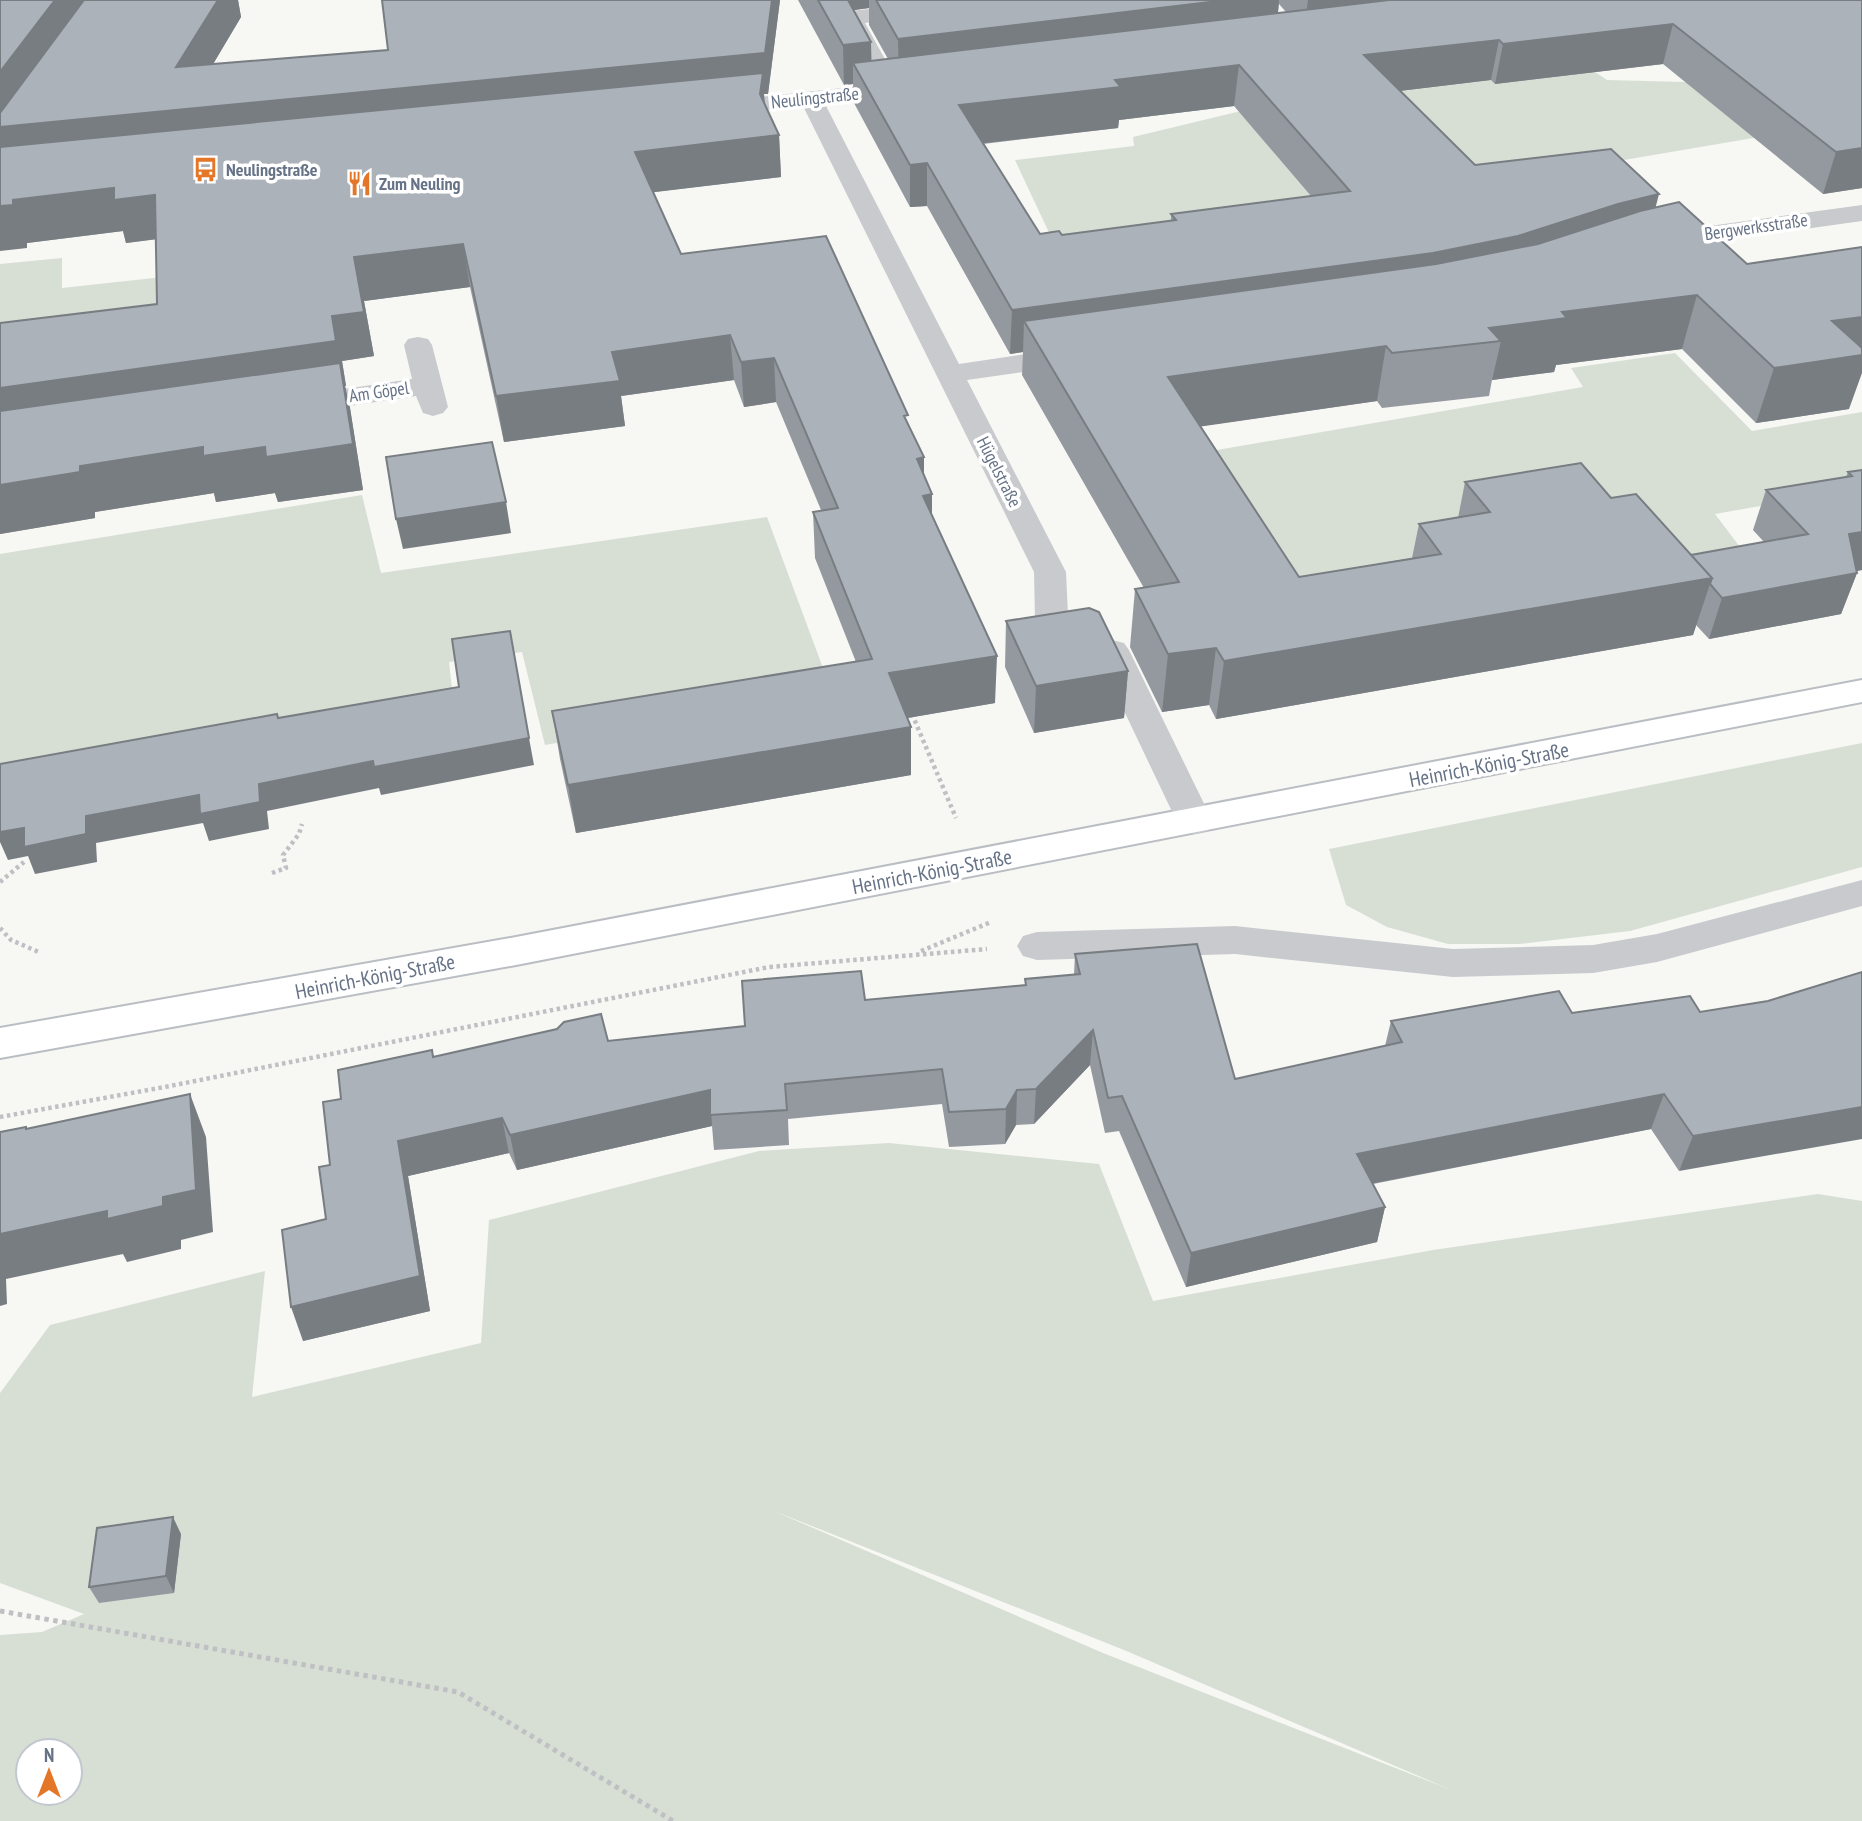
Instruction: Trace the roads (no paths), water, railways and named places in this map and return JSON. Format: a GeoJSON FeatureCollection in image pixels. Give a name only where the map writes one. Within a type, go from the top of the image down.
{"type":"FeatureCollection","features":[{"type":"Feature","properties":{"kind":"main road","name":"Heinrich-König-Straße"},"geometry":{"type":"LineString","coordinates":[[0,1043],[221,1006],[975,864],[1862,691]]}},
{"type":"Feature","properties":{"kind":"street"},"geometry":{"type":"LineString","coordinates":[[890,90],[851,18],[943,8]]}},
{"type":"Feature","properties":{"kind":"street","name":"Neulingstraße"},"geometry":{"type":"LineString","coordinates":[[691,112],[930,85]]}},
{"type":"Feature","properties":{"kind":"street","name":"Hügelstraße"},"geometry":{"type":"LineString","coordinates":[[811,99],[1050,572],[1052,620],[1112,650],[1195,822]]}},
{"type":"Feature","properties":{"kind":"street","name":"Bergwerksstraße"},"geometry":{"type":"LineString","coordinates":[[1642,249],[1695,236],[1862,213]]}},
{"type":"Feature","properties":{"kind":"street","name":"Am Göpel"},"geometry":{"type":"LineString","coordinates":[[270,409],[429,397],[418,345]]}},
{"type":"Feature","properties":{"kind":"street"},"geometry":{"type":"LineString","coordinates":[[949,374],[1099,353]]}},
{"type":"Feature","properties":{"kind":"street"},"geometry":{"type":"LineString","coordinates":[[1037,946],[1235,940],[1453,962],[1593,959],[1657,948],[1862,892]]}},
{"type":"Feature","properties":{"kind":"place","name":"Neulingstraße"},"geometry":{"type":"Point","coordinates":[206,170]}},
{"type":"Feature","properties":{"kind":"place","name":"Zum Neuling"},"geometry":{"type":"Point","coordinates":[359,184]}}]}
